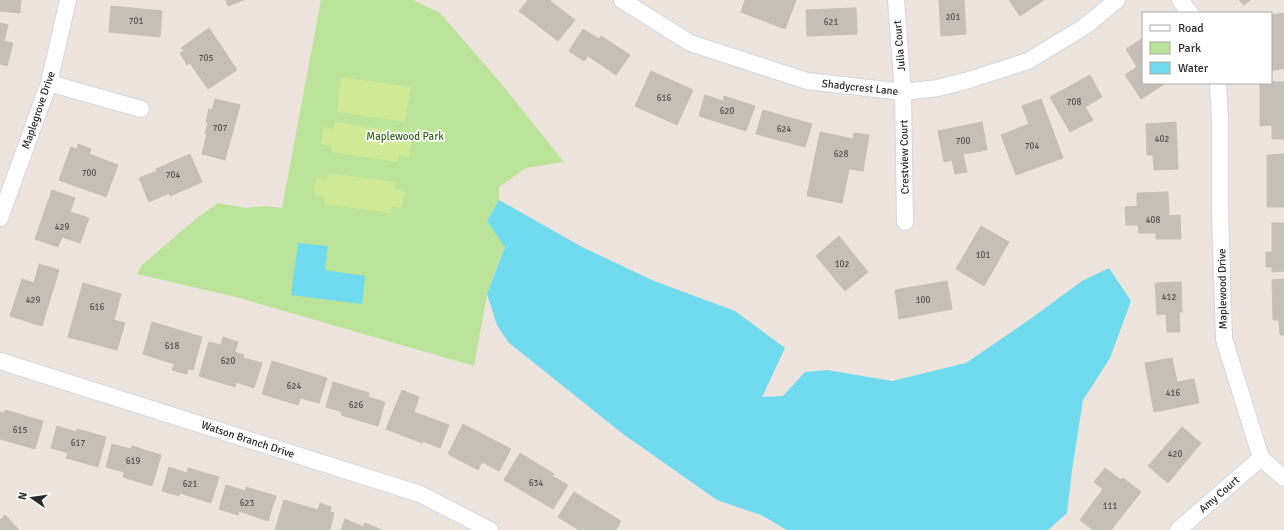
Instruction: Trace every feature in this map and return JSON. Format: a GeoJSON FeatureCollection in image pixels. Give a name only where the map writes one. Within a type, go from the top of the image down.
{"type":"FeatureCollection","features":[{"type":"Feature","properties":{"kind":"street","name":"Maplegrove Drive"},"geometry":{"type":"LineString","coordinates":[[0,218],[49,83],[68,0]]}},
{"type":"Feature","properties":{"kind":"street","name":"Shadycrest Lane"},"geometry":{"type":"LineString","coordinates":[[622,0],[690,43],[698,46],[807,81],[903,92],[938,88],[969,80],[1028,61],[1084,27],[1117,0]]}},
{"type":"Feature","properties":{"kind":"street","name":"Julia Court"},"geometry":{"type":"LineString","coordinates":[[896,0],[903,92]]}},
{"type":"Feature","properties":{"kind":"street"},"geometry":{"type":"LineString","coordinates":[[1180,0],[1189,12]]}},
{"type":"Feature","properties":{"kind":"street"},"geometry":{"type":"LineString","coordinates":[[49,83],[140,109]]}},
{"type":"Feature","properties":{"kind":"street","name":"Maplewood Drive"},"geometry":{"type":"LineString","coordinates":[[1218,84],[1224,339],[1260,458]]}},
{"type":"Feature","properties":{"kind":"street","name":"Crestview Court"},"geometry":{"type":"LineString","coordinates":[[903,92],[905,222]]}},
{"type":"Feature","properties":{"kind":"street","name":"Watson Branch Drive"},"geometry":{"type":"LineString","coordinates":[[0,361],[420,494],[490,530]]}},
{"type":"Feature","properties":{"kind":"street"},"geometry":{"type":"LineString","coordinates":[[1260,458],[1284,478]]}},
{"type":"Feature","properties":{"kind":"street","name":"Amy Court"},"geometry":{"type":"LineString","coordinates":[[1178,530],[1260,458]]}},
{"type":"Feature","properties":{"kind":"green space","name":"Maplewood Park"},"geometry":{"type":"Polygon","coordinates":[[[321,0],[413,0],[440,13],[500,82],[564,162],[526,168],[499,187],[499,200],[487,221],[505,246],[487,294],[474,366],[236,297],[137,274],[142,265],[197,218],[218,203],[246,208],[266,206],[282,208],[321,0]]]}},
{"type":"Feature","properties":{"kind":"green space"},"geometry":{"type":"Polygon","coordinates":[[[341,77],[411,87],[405,122],[337,112],[341,77]]]}},
{"type":"Feature","properties":{"kind":"green space"},"geometry":{"type":"Polygon","coordinates":[[[335,122],[402,132],[401,138],[412,140],[409,157],[399,155],[398,162],[331,152],[332,146],[321,144],[324,127],[334,129],[335,122]]]}},
{"type":"Feature","properties":{"kind":"green space"},"geometry":{"type":"Polygon","coordinates":[[[328,173],[395,182],[394,189],[405,191],[402,208],[392,206],[391,213],[324,204],[325,197],[314,195],[316,178],[327,180],[328,173]]]}},
{"type":"Feature","properties":{"kind":"water"},"geometry":{"type":"Polygon","coordinates":[[[499,200],[582,247],[654,281],[735,311],[785,348],[762,397],[783,396],[805,372],[827,370],[892,381],[966,363],[1029,320],[1082,281],[1109,268],[1131,301],[1110,358],[1083,400],[1067,513],[1048,530],[787,530],[761,515],[717,500],[623,434],[508,342],[497,325],[487,294],[505,247],[487,221],[499,200]]]}},
{"type":"Feature","properties":{"kind":"water"},"geometry":{"type":"Polygon","coordinates":[[[298,243],[328,246],[325,270],[365,276],[362,304],[291,295],[298,243]]]}},
{"type":"Feature","properties":{"kind":"building"},"geometry":{"type":"Polygon","coordinates":[[[0,0],[21,0],[20,13],[0,11],[0,0]]]}},
{"type":"Feature","properties":{"kind":"building"},"geometry":{"type":"Polygon","coordinates":[[[226,0],[244,0],[228,6],[226,0]]]}},
{"type":"Feature","properties":{"kind":"building"},"geometry":{"type":"Polygon","coordinates":[[[528,0],[551,0],[550,1],[575,20],[558,41],[519,11],[528,0]]]}},
{"type":"Feature","properties":{"kind":"building"},"geometry":{"type":"Polygon","coordinates":[[[745,0],[796,0],[785,29],[741,12],[745,0]]]}},
{"type":"Feature","properties":{"kind":"building"},"geometry":{"type":"Polygon","coordinates":[[[939,0],[964,0],[966,34],[941,36],[939,0]]]}},
{"type":"Feature","properties":{"kind":"building"},"geometry":{"type":"Polygon","coordinates":[[[1009,0],[1044,0],[1020,16],[1009,0]]]}},
{"type":"Feature","properties":{"kind":"building"},"geometry":{"type":"Polygon","coordinates":[[[1239,0],[1250,0],[1244,5],[1239,0]]]}},
{"type":"Feature","properties":{"kind":"building"},"geometry":{"type":"Polygon","coordinates":[[[111,6],[162,11],[160,37],[109,32],[111,6]]]}},
{"type":"Feature","properties":{"kind":"building"},"geometry":{"type":"Polygon","coordinates":[[[856,8],[857,34],[807,36],[806,10],[856,8]]]}},
{"type":"Feature","properties":{"kind":"building"},"geometry":{"type":"Polygon","coordinates":[[[1284,13],[1284,68],[1272,71],[1272,15],[1284,13]]]}},
{"type":"Feature","properties":{"kind":"building"},"geometry":{"type":"Polygon","coordinates":[[[0,23],[8,25],[4,41],[13,43],[7,66],[0,64],[0,23]]]}},
{"type":"Feature","properties":{"kind":"building"},"geometry":{"type":"Polygon","coordinates":[[[209,28],[237,70],[208,89],[190,63],[187,65],[180,53],[184,51],[181,48],[209,28]]]}},
{"type":"Feature","properties":{"kind":"building"},"geometry":{"type":"Polygon","coordinates":[[[583,29],[599,39],[601,36],[630,55],[616,75],[588,56],[584,61],[569,51],[583,29]]]}},
{"type":"Feature","properties":{"kind":"building"},"geometry":{"type":"Polygon","coordinates":[[[1142,39],[1142,84],[1164,84],[1141,99],[1125,75],[1137,67],[1126,49],[1142,39]]]}},
{"type":"Feature","properties":{"kind":"building"},"geometry":{"type":"Polygon","coordinates":[[[651,71],[693,90],[677,125],[635,106],[651,71]]]}},
{"type":"Feature","properties":{"kind":"building"},"geometry":{"type":"Polygon","coordinates":[[[1090,75],[1102,97],[1085,107],[1093,120],[1070,132],[1050,97],[1090,75]]]}},
{"type":"Feature","properties":{"kind":"building"},"geometry":{"type":"Polygon","coordinates":[[[1284,82],[1284,139],[1272,139],[1272,125],[1260,126],[1260,84],[1284,82]]]}},
{"type":"Feature","properties":{"kind":"building"},"geometry":{"type":"Polygon","coordinates":[[[705,95],[723,101],[724,96],[755,106],[746,131],[699,116],[705,95]]]}},
{"type":"Feature","properties":{"kind":"building"},"geometry":{"type":"Polygon","coordinates":[[[215,99],[240,105],[225,160],[202,154],[207,134],[205,134],[209,109],[212,110],[215,99]]]}},
{"type":"Feature","properties":{"kind":"building"},"geometry":{"type":"Polygon","coordinates":[[[1041,99],[1063,158],[1016,175],[1001,135],[1029,124],[1022,106],[1041,99]]]}},
{"type":"Feature","properties":{"kind":"building"},"geometry":{"type":"Polygon","coordinates":[[[763,110],[812,124],[805,147],[756,134],[763,110]]]}},
{"type":"Feature","properties":{"kind":"building"},"geometry":{"type":"Polygon","coordinates":[[[982,122],[987,150],[963,154],[967,172],[955,174],[952,160],[944,162],[938,131],[982,122]]]}},
{"type":"Feature","properties":{"kind":"building"},"geometry":{"type":"Polygon","coordinates":[[[1176,122],[1178,169],[1154,170],[1153,155],[1147,155],[1146,124],[1176,122]]]}},
{"type":"Feature","properties":{"kind":"building"},"geometry":{"type":"Polygon","coordinates":[[[820,132],[853,139],[854,133],[869,135],[863,171],[849,169],[842,203],[807,196],[820,132]]]}},
{"type":"Feature","properties":{"kind":"building"},"geometry":{"type":"Polygon","coordinates":[[[78,144],[91,149],[89,154],[118,165],[106,197],[59,180],[71,147],[77,149],[78,144]]]}},
{"type":"Feature","properties":{"kind":"building"},"geometry":{"type":"Polygon","coordinates":[[[190,154],[202,182],[170,196],[169,193],[149,202],[139,178],[157,171],[156,169],[190,154]]]}},
{"type":"Feature","properties":{"kind":"building"},"geometry":{"type":"Polygon","coordinates":[[[1284,154],[1284,207],[1267,207],[1267,155],[1284,154]]]}},
{"type":"Feature","properties":{"kind":"building"},"geometry":{"type":"Polygon","coordinates":[[[52,190],[75,198],[70,212],[89,218],[80,243],[62,237],[58,247],[35,239],[52,190]]]}},
{"type":"Feature","properties":{"kind":"building"},"geometry":{"type":"Polygon","coordinates":[[[1168,192],[1169,216],[1180,215],[1181,239],[1156,239],[1156,233],[1139,233],[1138,225],[1126,225],[1125,207],[1137,206],[1137,193],[1168,192]]]}},
{"type":"Feature","properties":{"kind":"building"},"geometry":{"type":"Polygon","coordinates":[[[1272,223],[1284,223],[1284,271],[1272,272],[1272,267],[1266,267],[1266,252],[1272,252],[1272,223]]]}},
{"type":"Feature","properties":{"kind":"building"},"geometry":{"type":"Polygon","coordinates":[[[981,226],[1009,242],[984,286],[956,269],[981,226]]]}},
{"type":"Feature","properties":{"kind":"building"},"geometry":{"type":"Polygon","coordinates":[[[839,236],[868,272],[845,291],[816,256],[839,236]]]}},
{"type":"Feature","properties":{"kind":"building"},"geometry":{"type":"Polygon","coordinates":[[[39,264],[59,270],[42,326],[10,316],[22,279],[34,283],[39,264]]]}},
{"type":"Feature","properties":{"kind":"building"},"geometry":{"type":"Polygon","coordinates":[[[1284,279],[1284,335],[1280,335],[1279,320],[1273,320],[1272,280],[1284,279]]]}},
{"type":"Feature","properties":{"kind":"building"},"geometry":{"type":"Polygon","coordinates":[[[947,281],[952,309],[899,319],[895,290],[947,281]]]}},
{"type":"Feature","properties":{"kind":"building"},"geometry":{"type":"Polygon","coordinates":[[[1181,282],[1182,312],[1179,312],[1180,332],[1167,332],[1166,314],[1157,315],[1155,283],[1181,282]]]}},
{"type":"Feature","properties":{"kind":"building"},"geometry":{"type":"Polygon","coordinates":[[[83,283],[121,294],[114,320],[125,323],[117,350],[68,337],[83,283]]]}},
{"type":"Feature","properties":{"kind":"building"},"geometry":{"type":"Polygon","coordinates":[[[152,322],[202,337],[193,370],[188,369],[187,374],[172,370],[174,364],[143,354],[152,322]]]}},
{"type":"Feature","properties":{"kind":"building"},"geometry":{"type":"Polygon","coordinates":[[[223,337],[238,342],[235,352],[244,355],[243,358],[262,363],[254,388],[236,382],[235,387],[199,376],[209,342],[221,345],[223,337]]]}},
{"type":"Feature","properties":{"kind":"building"},"geometry":{"type":"Polygon","coordinates":[[[1172,358],[1177,382],[1194,379],[1199,403],[1154,412],[1145,363],[1172,358]]]}},
{"type":"Feature","properties":{"kind":"building"},"geometry":{"type":"Polygon","coordinates":[[[272,361],[327,378],[319,403],[300,398],[298,405],[262,394],[272,361]]]}},
{"type":"Feature","properties":{"kind":"building"},"geometry":{"type":"Polygon","coordinates":[[[333,382],[369,393],[368,397],[385,402],[378,426],[341,415],[342,412],[326,407],[333,382]]]}},
{"type":"Feature","properties":{"kind":"building"},"geometry":{"type":"Polygon","coordinates":[[[402,390],[419,397],[414,412],[449,425],[440,448],[423,441],[422,443],[386,429],[402,390]]]}},
{"type":"Feature","properties":{"kind":"building"},"geometry":{"type":"Polygon","coordinates":[[[5,410],[43,421],[35,449],[0,439],[0,412],[4,413],[5,410]]]}},
{"type":"Feature","properties":{"kind":"building"},"geometry":{"type":"Polygon","coordinates":[[[463,424],[511,449],[499,471],[482,462],[478,470],[448,454],[463,424]]]}},
{"type":"Feature","properties":{"kind":"building"},"geometry":{"type":"Polygon","coordinates":[[[57,426],[76,432],[77,429],[106,437],[98,467],[66,458],[68,453],[51,448],[57,426]]]}},
{"type":"Feature","properties":{"kind":"building"},"geometry":{"type":"Polygon","coordinates":[[[1182,427],[1201,443],[1168,483],[1148,466],[1182,427]]]}},
{"type":"Feature","properties":{"kind":"building"},"geometry":{"type":"Polygon","coordinates":[[[112,444],[131,449],[132,446],[161,455],[152,486],[123,477],[124,472],[106,467],[112,444]]]}},
{"type":"Feature","properties":{"kind":"building"},"geometry":{"type":"Polygon","coordinates":[[[520,453],[554,474],[552,476],[568,485],[553,509],[504,480],[520,453]]]}},
{"type":"Feature","properties":{"kind":"building"},"geometry":{"type":"Polygon","coordinates":[[[169,467],[187,473],[188,468],[219,477],[211,503],[180,493],[179,496],[162,491],[169,467]]]}},
{"type":"Feature","properties":{"kind":"building"},"geometry":{"type":"Polygon","coordinates":[[[1105,468],[1121,480],[1123,478],[1141,492],[1111,530],[1093,530],[1080,520],[1103,489],[1094,482],[1105,468]]]}},
{"type":"Feature","properties":{"kind":"building"},"geometry":{"type":"Polygon","coordinates":[[[226,485],[245,491],[246,487],[276,496],[268,521],[239,511],[238,515],[219,509],[226,485]]]}},
{"type":"Feature","properties":{"kind":"building"},"geometry":{"type":"Polygon","coordinates":[[[574,492],[621,521],[616,530],[579,530],[558,517],[574,492]]]}},
{"type":"Feature","properties":{"kind":"building"},"geometry":{"type":"Polygon","coordinates":[[[284,500],[318,510],[320,503],[331,507],[330,512],[334,513],[330,530],[275,530],[284,500]]]}},
{"type":"Feature","properties":{"kind":"building"},"geometry":{"type":"Polygon","coordinates":[[[5,515],[19,530],[0,530],[0,520],[5,515]]]}},
{"type":"Feature","properties":{"kind":"building"},"geometry":{"type":"Polygon","coordinates":[[[345,519],[363,527],[365,523],[382,530],[341,530],[345,519]]]}}]}
